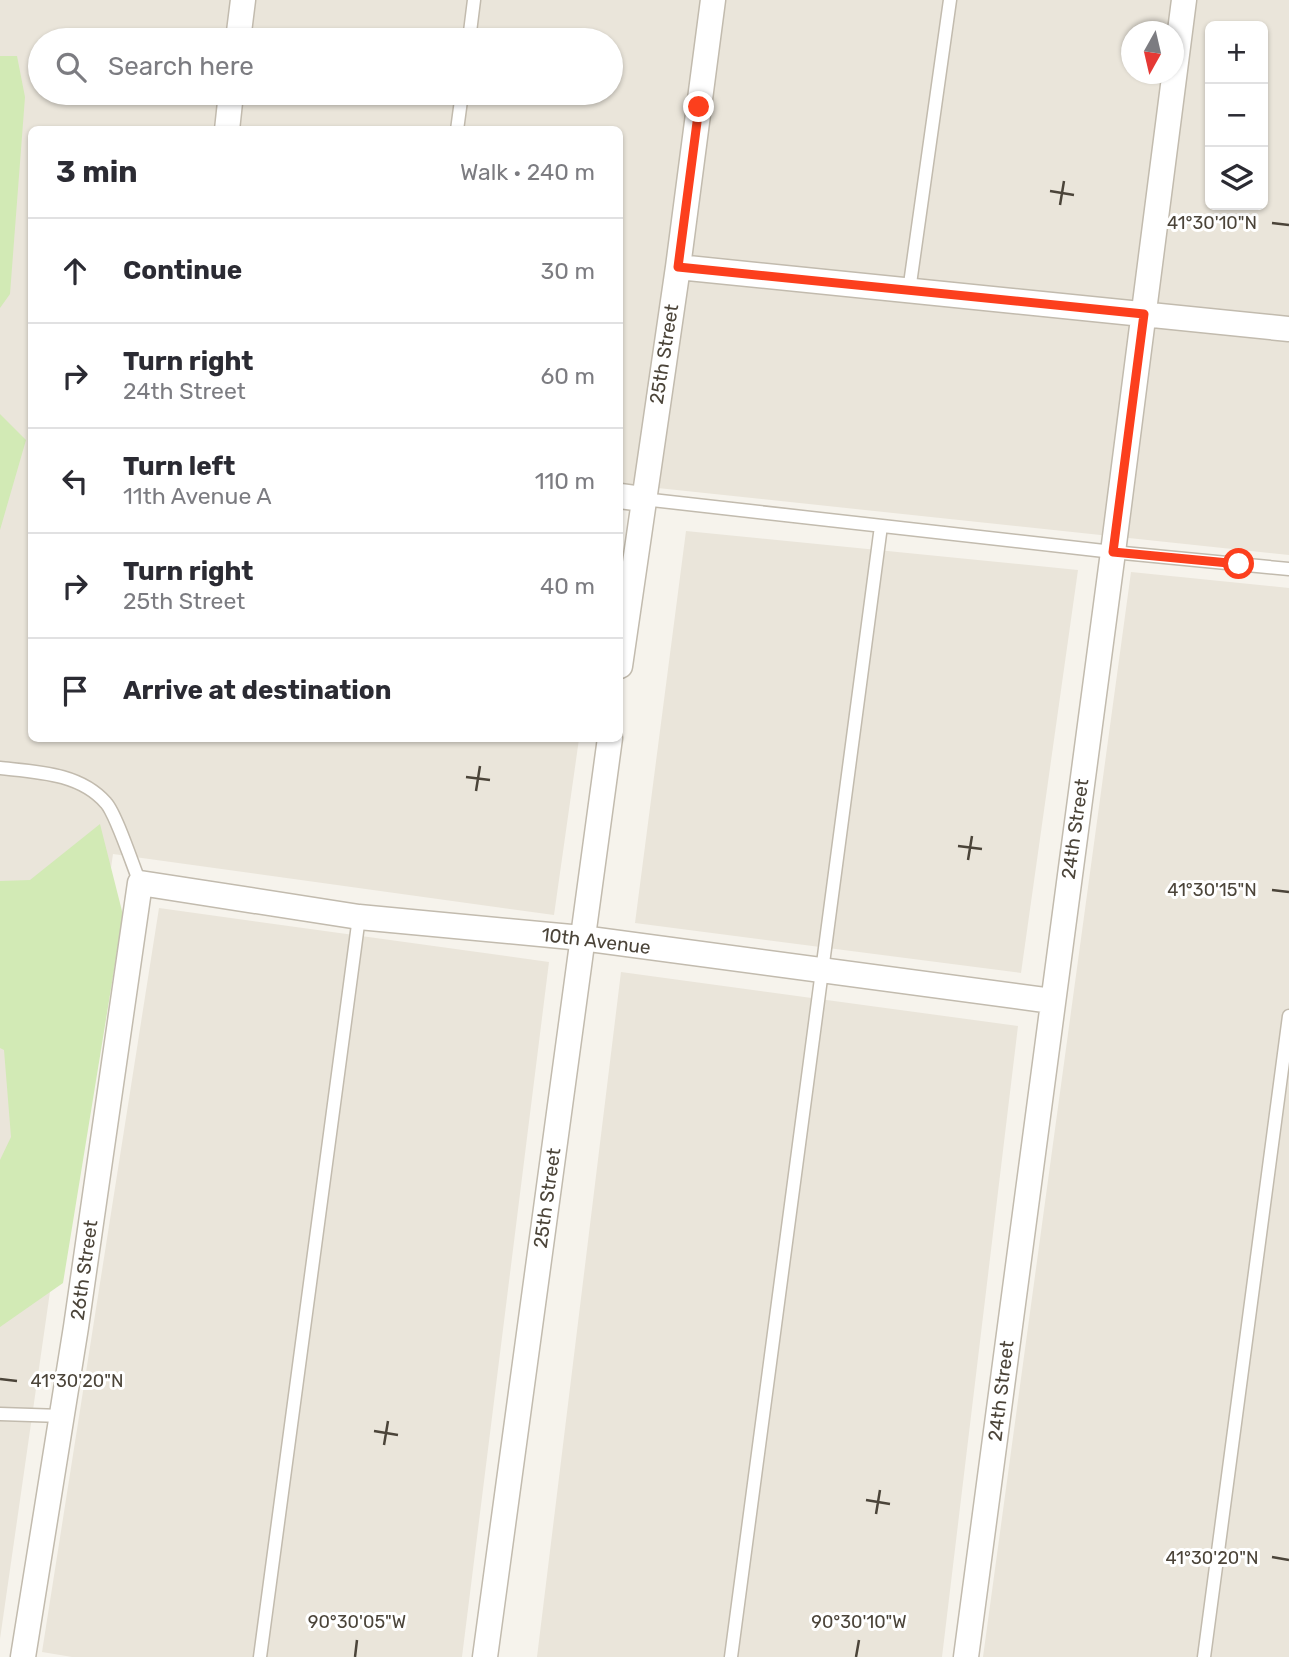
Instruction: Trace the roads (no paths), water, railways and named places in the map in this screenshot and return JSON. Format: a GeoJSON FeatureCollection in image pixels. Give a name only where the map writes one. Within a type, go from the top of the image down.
{"type":"FeatureCollection","features":[{"type":"Feature","properties":{"kind":"street"},"geometry":{"type":"LineString","coordinates":[[240,28],[243,0]]}},
{"type":"Feature","properties":{"kind":"street","name":"25th Street"},"geometry":{"type":"LineString","coordinates":[[623,620],[631,498],[678,267],[713,0]]}},
{"type":"Feature","properties":{"kind":"street","name":"24th Street"},"geometry":{"type":"LineString","coordinates":[[966,1657],[1184,0]]}},
{"type":"Feature","properties":{"kind":"street"},"geometry":{"type":"LineString","coordinates":[[228,126],[230,105]]}},
{"type":"Feature","properties":{"kind":"street"},"geometry":{"type":"LineString","coordinates":[[678,267],[1289,329]]}},
{"type":"Feature","properties":{"kind":"street","name":"25th Street"},"geometry":{"type":"LineString","coordinates":[[485,1657],[609,742]]}},
{"type":"Feature","properties":{"kind":"street","name":"10th Avenue"},"geometry":{"type":"LineString","coordinates":[[140,883],[359,917],[583,939],[1052,1000]]}},
{"type":"Feature","properties":{"kind":"street","name":"26th Street"},"geometry":{"type":"LineString","coordinates":[[23,1657],[62,1416],[140,883]]}},
{"type":"Feature","properties":{"kind":"lane"},"geometry":{"type":"LineString","coordinates":[[470,28],[474,0]]}},
{"type":"Feature","properties":{"kind":"lane"},"geometry":{"type":"LineString","coordinates":[[909,291],[950,0]]}},
{"type":"Feature","properties":{"kind":"lane"},"geometry":{"type":"LineString","coordinates":[[458,126],[460,105]]}},
{"type":"Feature","properties":{"kind":"lane"},"geometry":{"type":"LineString","coordinates":[[631,498],[1289,569]]}},
{"type":"Feature","properties":{"kind":"lane"},"geometry":{"type":"LineString","coordinates":[[731,1657],[881,526]]}},
{"type":"Feature","properties":{"kind":"lane"},"geometry":{"type":"LineString","coordinates":[[0,768],[49,773],[86,785],[108,804],[140,883]]}},
{"type":"Feature","properties":{"kind":"lane"},"geometry":{"type":"LineString","coordinates":[[260,1657],[359,917]]}},
{"type":"Feature","properties":{"kind":"lane"},"geometry":{"type":"LineString","coordinates":[[1204,1657],[1289,1016]]}},
{"type":"Feature","properties":{"kind":"lane"},"geometry":{"type":"LineString","coordinates":[[0,1414],[62,1416]]}}]}
